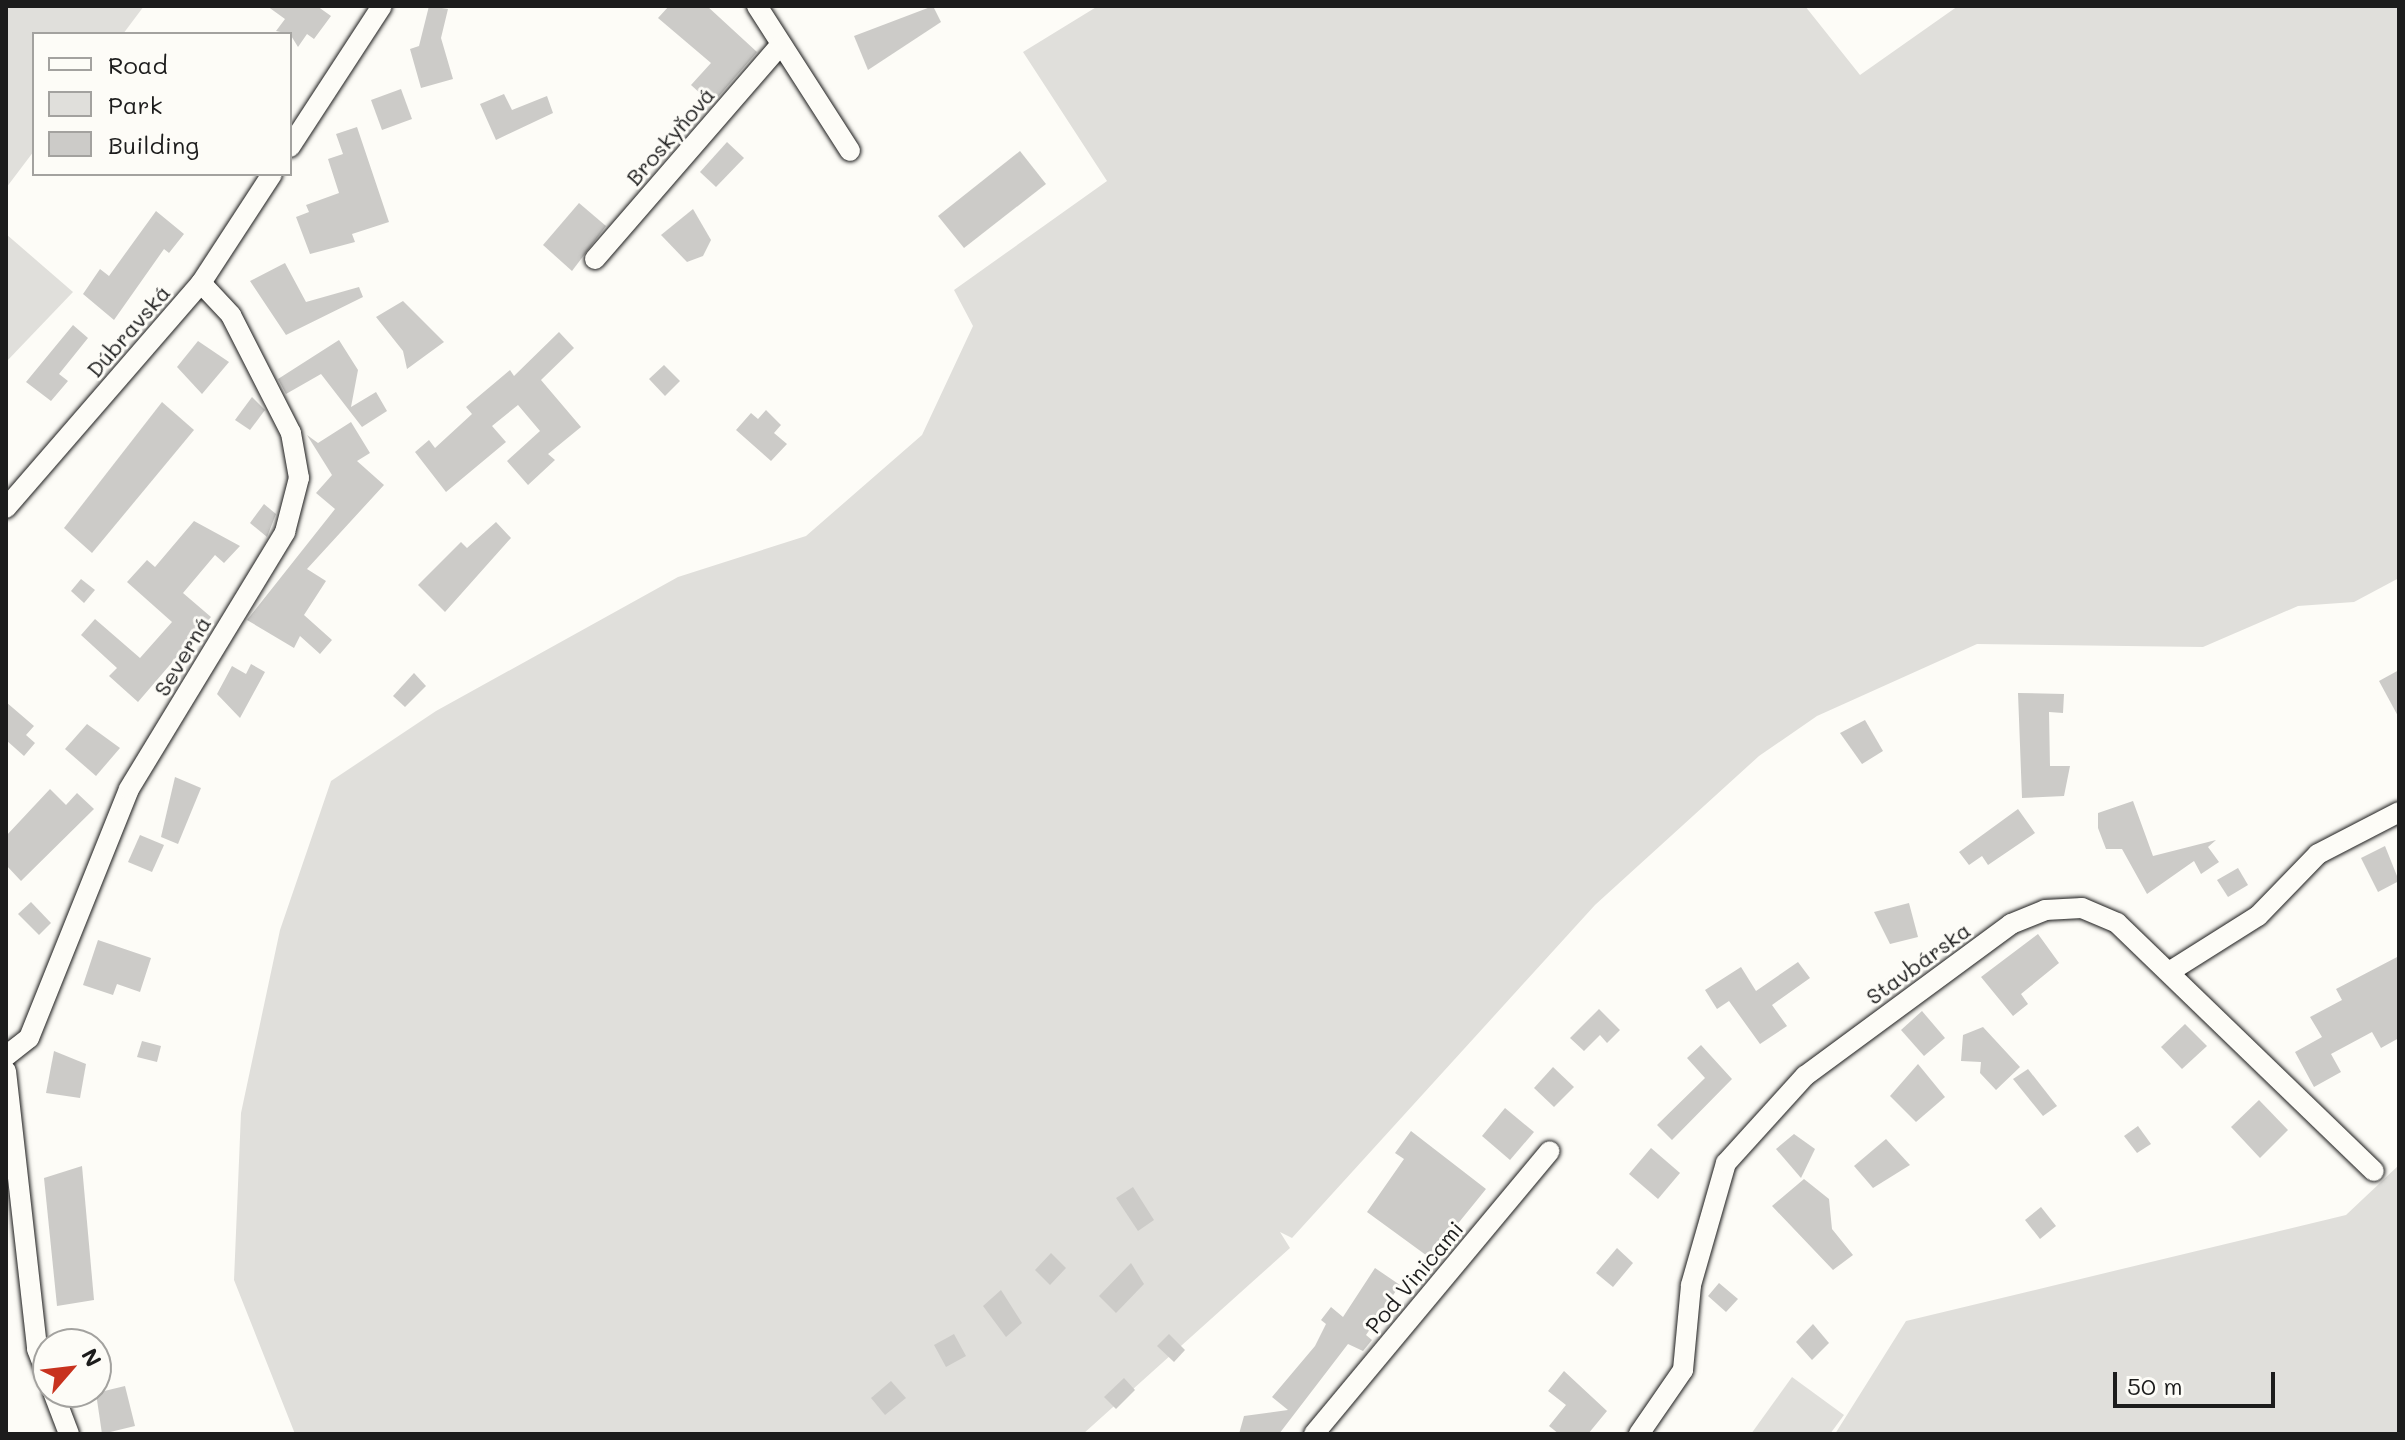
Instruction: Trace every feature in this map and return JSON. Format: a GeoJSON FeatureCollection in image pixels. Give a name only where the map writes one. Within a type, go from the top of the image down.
{"type":"FeatureCollection","features":[{"type":"Feature","properties":{"kind":"street"},"geometry":{"type":"LineString","coordinates":[[292,144],[382,6]]}},
{"type":"Feature","properties":{"kind":"street"},"geometry":{"type":"LineString","coordinates":[[757,6],[850,151]]}},
{"type":"Feature","properties":{"kind":"street","name":"Broskyňová"},"geometry":{"type":"LineString","coordinates":[[595,259],[781,44]]}},
{"type":"Feature","properties":{"kind":"street","name":"Dúbravská"},"geometry":{"type":"LineString","coordinates":[[6,508],[201,283],[271,176]]}},
{"type":"Feature","properties":{"kind":"street","name":"Severná"},"geometry":{"type":"LineString","coordinates":[[6,1056],[29,1038],[129,789],[289,519],[299,478],[291,433],[231,315],[201,283]]}},
{"type":"Feature","properties":{"kind":"street"},"geometry":{"type":"LineString","coordinates":[[2169,972],[2258,916],[2318,854],[2399,812]]}},
{"type":"Feature","properties":{"kind":"street","name":"Stavbárska"},"geometry":{"type":"LineString","coordinates":[[1639,1434],[1683,1370],[1691,1285],[1726,1163],[1805,1076],[2011,924],[2045,910],[2082,908],[2117,923],[2374,1171]]}},
{"type":"Feature","properties":{"kind":"street"},"geometry":{"type":"LineString","coordinates":[[6,1071],[35,1328]]}},
{"type":"Feature","properties":{"kind":"street","name":"Pod Vinicami"},"geometry":{"type":"LineString","coordinates":[[1314,1434],[1550,1151]]}},
{"type":"Feature","properties":{"kind":"street"},"geometry":{"type":"LineString","coordinates":[[59,1408],[69,1434]]}},
{"type":"Feature","properties":{"kind":"green space"},"geometry":{"type":"Polygon","coordinates":[[[6,6],[144,6],[124,32],[32,32],[32,154],[6,188],[6,6]]]}},
{"type":"Feature","properties":{"kind":"green space"},"geometry":{"type":"Polygon","coordinates":[[[1098,6],[1805,6],[1860,75],[1958,6],[2399,6],[2399,578],[2354,602],[2298,606],[2203,647],[1977,644],[1817,716],[1759,756],[1595,905],[1292,1238],[1280,1232],[1290,1248],[1083,1434],[295,1434],[234,1280],[241,1113],[280,930],[331,781],[436,711],[678,577],[806,536],[922,435],[973,326],[954,290],[1107,181],[1023,52],[1098,6]]]}},
{"type":"Feature","properties":{"kind":"green space"},"geometry":{"type":"Polygon","coordinates":[[[6,234],[73,292],[6,362],[6,234]]]}},
{"type":"Feature","properties":{"kind":"green space"},"geometry":{"type":"Polygon","coordinates":[[[2399,1165],[2399,1434],[1835,1434],[1906,1321],[2346,1215],[2399,1165]]]}},
{"type":"Feature","properties":{"kind":"green space"},"geometry":{"type":"Polygon","coordinates":[[[1792,1377],[1844,1415],[1830,1434],[1751,1434],[1792,1377]]]}},
{"type":"Feature","properties":{"kind":"building"},"geometry":{"type":"Polygon","coordinates":[[[267,6],[317,6],[331,16],[314,39],[307,34],[298,47],[292,32],[276,31],[285,19],[267,6]]]}},
{"type":"Feature","properties":{"kind":"building"},"geometry":{"type":"Polygon","coordinates":[[[429,6],[448,9],[441,38],[453,79],[421,88],[410,49],[419,46],[429,6]]]}},
{"type":"Feature","properties":{"kind":"building"},"geometry":{"type":"Polygon","coordinates":[[[669,6],[707,6],[757,52],[712,104],[691,85],[711,63],[658,18],[669,6]]]}},
{"type":"Feature","properties":{"kind":"building"},"geometry":{"type":"Polygon","coordinates":[[[933,6],[941,22],[868,70],[854,36],[933,6]]]}},
{"type":"Feature","properties":{"kind":"building"},"geometry":{"type":"Polygon","coordinates":[[[401,89],[412,119],[382,130],[371,100],[401,89]]]}},
{"type":"Feature","properties":{"kind":"building"},"geometry":{"type":"Polygon","coordinates":[[[504,94],[512,110],[547,96],[553,113],[496,140],[480,104],[504,94]]]}},
{"type":"Feature","properties":{"kind":"building"},"geometry":{"type":"Polygon","coordinates":[[[357,127],[389,222],[352,234],[355,242],[310,254],[296,217],[309,212],[306,205],[339,193],[328,159],[343,154],[336,134],[357,127]]]}},
{"type":"Feature","properties":{"kind":"building"},"geometry":{"type":"Polygon","coordinates":[[[727,142],[744,158],[716,187],[700,172],[727,142]]]}},
{"type":"Feature","properties":{"kind":"building"},"geometry":{"type":"Polygon","coordinates":[[[1020,151],[1046,184],[964,248],[938,216],[1020,151]]]}},
{"type":"Feature","properties":{"kind":"building"},"geometry":{"type":"Polygon","coordinates":[[[579,203],[606,226],[572,271],[543,245],[579,203]]]}},
{"type":"Feature","properties":{"kind":"building"},"geometry":{"type":"Polygon","coordinates":[[[693,209],[711,240],[703,256],[687,262],[661,235],[693,209]]]}},
{"type":"Feature","properties":{"kind":"building"},"geometry":{"type":"Polygon","coordinates":[[[156,211],[184,234],[169,253],[164,249],[114,320],[83,294],[100,269],[109,276],[156,211]]]}},
{"type":"Feature","properties":{"kind":"building"},"geometry":{"type":"Polygon","coordinates":[[[285,263],[306,302],[359,287],[363,297],[286,335],[250,281],[285,263]]]}},
{"type":"Feature","properties":{"kind":"building"},"geometry":{"type":"Polygon","coordinates":[[[403,301],[444,342],[407,369],[403,351],[376,317],[403,301]]]}},
{"type":"Feature","properties":{"kind":"building"},"geometry":{"type":"Polygon","coordinates":[[[73,325],[88,338],[59,374],[68,381],[51,401],[26,382],[73,325]]]}},
{"type":"Feature","properties":{"kind":"building"},"geometry":{"type":"Polygon","coordinates":[[[559,332],[574,348],[541,380],[581,427],[548,454],[555,460],[528,485],[507,461],[540,431],[518,405],[492,426],[506,442],[446,492],[415,452],[429,440],[435,448],[472,414],[466,407],[510,370],[514,376],[559,332]]]}},
{"type":"Feature","properties":{"kind":"building"},"geometry":{"type":"Polygon","coordinates":[[[339,340],[358,370],[351,407],[376,392],[387,411],[362,427],[321,374],[286,394],[278,379],[339,340]]]}},
{"type":"Feature","properties":{"kind":"building"},"geometry":{"type":"Polygon","coordinates":[[[198,341],[229,362],[202,394],[177,367],[198,341]]]}},
{"type":"Feature","properties":{"kind":"building"},"geometry":{"type":"Polygon","coordinates":[[[664,365],[680,381],[665,396],[649,379],[664,365]]]}},
{"type":"Feature","properties":{"kind":"building"},"geometry":{"type":"Polygon","coordinates":[[[252,397],[265,410],[250,430],[235,420],[252,397]]]}},
{"type":"Feature","properties":{"kind":"building"},"geometry":{"type":"Polygon","coordinates":[[[162,402],[194,430],[92,553],[64,528],[162,402]]]}},
{"type":"Feature","properties":{"kind":"building"},"geometry":{"type":"Polygon","coordinates":[[[766,410],[781,425],[774,433],[787,444],[771,461],[736,430],[751,413],[758,419],[766,410]]]}},
{"type":"Feature","properties":{"kind":"building"},"geometry":{"type":"Polygon","coordinates":[[[351,422],[370,453],[357,461],[384,485],[307,569],[326,581],[304,615],[332,640],[320,654],[300,636],[294,648],[247,620],[335,509],[316,493],[332,475],[307,435],[318,443],[351,422]]]}},
{"type":"Feature","properties":{"kind":"building"},"geometry":{"type":"Polygon","coordinates":[[[264,504],[276,514],[267,537],[250,523],[264,504]]]}},
{"type":"Feature","properties":{"kind":"building"},"geometry":{"type":"Polygon","coordinates":[[[194,521],[240,546],[224,563],[215,555],[183,593],[211,617],[138,702],[109,676],[117,668],[81,635],[95,619],[140,658],[172,622],[127,582],[147,560],[155,567],[194,521]]]}},
{"type":"Feature","properties":{"kind":"building"},"geometry":{"type":"Polygon","coordinates":[[[496,522],[511,538],[445,612],[418,585],[461,542],[467,548],[496,522]]]}},
{"type":"Feature","properties":{"kind":"building"},"geometry":{"type":"Polygon","coordinates":[[[81,579],[95,590],[84,603],[71,591],[81,579]]]}},
{"type":"Feature","properties":{"kind":"building"},"geometry":{"type":"Polygon","coordinates":[[[251,664],[265,672],[240,718],[217,694],[232,666],[246,674],[251,664]]]}},
{"type":"Feature","properties":{"kind":"building"},"geometry":{"type":"Polygon","coordinates":[[[2399,670],[2399,718],[2379,681],[2399,670]]]}},
{"type":"Feature","properties":{"kind":"building"},"geometry":{"type":"Polygon","coordinates":[[[414,673],[426,686],[405,707],[393,696],[414,673]]]}},
{"type":"Feature","properties":{"kind":"building"},"geometry":{"type":"Polygon","coordinates":[[[2018,693],[2064,694],[2063,713],[2049,712],[2050,766],[2070,766],[2064,796],[2022,798],[2018,693]]]}},
{"type":"Feature","properties":{"kind":"building"},"geometry":{"type":"Polygon","coordinates":[[[6,702],[34,726],[26,735],[35,743],[24,756],[6,740],[6,702]]]}},
{"type":"Feature","properties":{"kind":"building"},"geometry":{"type":"Polygon","coordinates":[[[1865,720],[1883,751],[1862,764],[1840,733],[1865,720]]]}},
{"type":"Feature","properties":{"kind":"building"},"geometry":{"type":"Polygon","coordinates":[[[87,724],[120,748],[96,776],[65,749],[87,724]]]}},
{"type":"Feature","properties":{"kind":"building"},"geometry":{"type":"Polygon","coordinates":[[[175,777],[201,788],[178,844],[161,837],[175,777]]]}},
{"type":"Feature","properties":{"kind":"building"},"geometry":{"type":"Polygon","coordinates":[[[50,789],[66,805],[77,793],[94,809],[21,881],[6,865],[6,836],[50,789]]]}},
{"type":"Feature","properties":{"kind":"building"},"geometry":{"type":"Polygon","coordinates":[[[2133,801],[2153,856],[2216,840],[2208,847],[2219,862],[2201,874],[2194,861],[2147,894],[2122,849],[2106,849],[2098,828],[2098,813],[2133,801]]]}},
{"type":"Feature","properties":{"kind":"building"},"geometry":{"type":"Polygon","coordinates":[[[2018,809],[2035,833],[1988,865],[1982,856],[1969,865],[1959,852],[2018,809]]]}},
{"type":"Feature","properties":{"kind":"building"},"geometry":{"type":"Polygon","coordinates":[[[140,835],[164,845],[152,872],[128,862],[140,835]]]}},
{"type":"Feature","properties":{"kind":"building"},"geometry":{"type":"Polygon","coordinates":[[[2385,846],[2399,881],[2378,892],[2361,858],[2385,846]]]}},
{"type":"Feature","properties":{"kind":"building"},"geometry":{"type":"Polygon","coordinates":[[[2238,868],[2248,885],[2228,897],[2217,880],[2238,868]]]}},
{"type":"Feature","properties":{"kind":"building"},"geometry":{"type":"Polygon","coordinates":[[[31,902],[51,923],[39,935],[18,914],[31,902]]]}},
{"type":"Feature","properties":{"kind":"building"},"geometry":{"type":"Polygon","coordinates":[[[1909,903],[1918,937],[1890,944],[1874,912],[1909,903]]]}},
{"type":"Feature","properties":{"kind":"building"},"geometry":{"type":"Polygon","coordinates":[[[2038,934],[2059,963],[2021,994],[2028,1004],[2013,1016],[1981,977],[2038,934]]]}},
{"type":"Feature","properties":{"kind":"building"},"geometry":{"type":"Polygon","coordinates":[[[98,940],[151,958],[140,992],[117,984],[113,995],[83,985],[98,940]]]}},
{"type":"Feature","properties":{"kind":"building"},"geometry":{"type":"Polygon","coordinates":[[[2399,956],[2399,1038],[2381,1048],[2372,1032],[2331,1054],[2341,1072],[2314,1087],[2295,1052],[2322,1037],[2310,1017],[2342,1000],[2336,989],[2399,956]]]}},
{"type":"Feature","properties":{"kind":"building"},"geometry":{"type":"Polygon","coordinates":[[[1798,962],[1810,978],[1772,1005],[1787,1026],[1760,1044],[1729,1001],[1717,1009],[1705,990],[1741,967],[1756,991],[1798,962]]]}},
{"type":"Feature","properties":{"kind":"building"},"geometry":{"type":"Polygon","coordinates":[[[1599,1009],[1620,1030],[1607,1043],[1600,1035],[1584,1051],[1570,1038],[1599,1009]]]}},
{"type":"Feature","properties":{"kind":"building"},"geometry":{"type":"Polygon","coordinates":[[[1922,1011],[1945,1038],[1924,1056],[1901,1030],[1922,1011]]]}},
{"type":"Feature","properties":{"kind":"building"},"geometry":{"type":"Polygon","coordinates":[[[2185,1024],[2207,1046],[2182,1069],[2161,1047],[2185,1024]]]}},
{"type":"Feature","properties":{"kind":"building"},"geometry":{"type":"Polygon","coordinates":[[[1983,1027],[2020,1067],[1996,1090],[1980,1073],[1981,1062],[1961,1061],[1963,1035],[1983,1027]]]}},
{"type":"Feature","properties":{"kind":"building"},"geometry":{"type":"Polygon","coordinates":[[[142,1041],[161,1046],[157,1062],[137,1057],[142,1041]]]}},
{"type":"Feature","properties":{"kind":"building"},"geometry":{"type":"Polygon","coordinates":[[[1701,1045],[1732,1079],[1672,1140],[1657,1125],[1705,1078],[1687,1058],[1701,1045]]]}},
{"type":"Feature","properties":{"kind":"building"},"geometry":{"type":"Polygon","coordinates":[[[54,1051],[86,1064],[80,1098],[46,1093],[54,1051]]]}},
{"type":"Feature","properties":{"kind":"building"},"geometry":{"type":"Polygon","coordinates":[[[1918,1064],[1945,1097],[1916,1122],[1890,1096],[1918,1064]]]}},
{"type":"Feature","properties":{"kind":"building"},"geometry":{"type":"Polygon","coordinates":[[[1553,1067],[1574,1087],[1554,1107],[1534,1088],[1553,1067]]]}},
{"type":"Feature","properties":{"kind":"building"},"geometry":{"type":"Polygon","coordinates":[[[2028,1069],[2057,1106],[2043,1116],[2013,1079],[2028,1069]]]}},
{"type":"Feature","properties":{"kind":"building"},"geometry":{"type":"Polygon","coordinates":[[[2259,1100],[2288,1130],[2260,1158],[2231,1127],[2259,1100]]]}},
{"type":"Feature","properties":{"kind":"building"},"geometry":{"type":"Polygon","coordinates":[[[1505,1108],[1534,1132],[1510,1160],[1482,1136],[1505,1108]]]}},
{"type":"Feature","properties":{"kind":"building"},"geometry":{"type":"Polygon","coordinates":[[[2138,1126],[2151,1144],[2137,1153],[2124,1136],[2138,1126]]]}},
{"type":"Feature","properties":{"kind":"building"},"geometry":{"type":"Polygon","coordinates":[[[1411,1131],[1486,1189],[1430,1258],[1367,1212],[1404,1159],[1395,1153],[1411,1131]]]}},
{"type":"Feature","properties":{"kind":"building"},"geometry":{"type":"Polygon","coordinates":[[[1794,1134],[1815,1149],[1801,1178],[1776,1149],[1794,1134]]]}},
{"type":"Feature","properties":{"kind":"building"},"geometry":{"type":"Polygon","coordinates":[[[1886,1139],[1910,1165],[1873,1188],[1854,1166],[1886,1139]]]}},
{"type":"Feature","properties":{"kind":"building"},"geometry":{"type":"Polygon","coordinates":[[[1651,1148],[1680,1173],[1658,1199],[1629,1174],[1651,1148]]]}},
{"type":"Feature","properties":{"kind":"building"},"geometry":{"type":"Polygon","coordinates":[[[82,1166],[94,1300],[57,1306],[44,1178],[82,1166]]]}},
{"type":"Feature","properties":{"kind":"building"},"geometry":{"type":"Polygon","coordinates":[[[1804,1179],[1829,1199],[1832,1229],[1853,1255],[1833,1270],[1772,1206],[1804,1179]]]}},
{"type":"Feature","properties":{"kind":"building"},"geometry":{"type":"Polygon","coordinates":[[[1133,1187],[1154,1220],[1138,1231],[1116,1198],[1133,1187]]]}},
{"type":"Feature","properties":{"kind":"building"},"geometry":{"type":"Polygon","coordinates":[[[2041,1207],[2056,1226],[2040,1239],[2025,1220],[2041,1207]]]}},
{"type":"Feature","properties":{"kind":"building"},"geometry":{"type":"Polygon","coordinates":[[[1617,1248],[1633,1263],[1613,1287],[1596,1273],[1617,1248]]]}},
{"type":"Feature","properties":{"kind":"building"},"geometry":{"type":"Polygon","coordinates":[[[1051,1253],[1066,1268],[1050,1285],[1035,1270],[1051,1253]]]}},
{"type":"Feature","properties":{"kind":"building"},"geometry":{"type":"Polygon","coordinates":[[[1131,1263],[1144,1284],[1116,1313],[1099,1296],[1131,1263]]]}},
{"type":"Feature","properties":{"kind":"building"},"geometry":{"type":"Polygon","coordinates":[[[1375,1268],[1400,1285],[1366,1335],[1372,1340],[1363,1351],[1348,1344],[1279,1434],[1239,1434],[1244,1416],[1288,1410],[1272,1397],[1315,1346],[1326,1324],[1321,1320],[1331,1307],[1343,1317],[1375,1268]]]}},
{"type":"Feature","properties":{"kind":"building"},"geometry":{"type":"Polygon","coordinates":[[[1719,1283],[1738,1299],[1726,1312],[1708,1296],[1719,1283]]]}},
{"type":"Feature","properties":{"kind":"building"},"geometry":{"type":"Polygon","coordinates":[[[1001,1290],[1022,1323],[1006,1337],[983,1306],[1001,1290]]]}},
{"type":"Feature","properties":{"kind":"building"},"geometry":{"type":"Polygon","coordinates":[[[1813,1324],[1829,1343],[1812,1360],[1796,1342],[1813,1324]]]}},
{"type":"Feature","properties":{"kind":"building"},"geometry":{"type":"Polygon","coordinates":[[[954,1334],[966,1356],[946,1367],[934,1345],[954,1334]]]}},
{"type":"Feature","properties":{"kind":"building"},"geometry":{"type":"Polygon","coordinates":[[[1169,1334],[1185,1350],[1174,1362],[1157,1346],[1169,1334]]]}},
{"type":"Feature","properties":{"kind":"building"},"geometry":{"type":"Polygon","coordinates":[[[1564,1371],[1607,1411],[1588,1434],[1559,1434],[1549,1426],[1566,1405],[1548,1391],[1564,1371]]]}},
{"type":"Feature","properties":{"kind":"building"},"geometry":{"type":"Polygon","coordinates":[[[1124,1378],[1135,1390],[1116,1409],[1104,1397],[1124,1378]]]}},
{"type":"Feature","properties":{"kind":"building"},"geometry":{"type":"Polygon","coordinates":[[[891,1381],[906,1398],[885,1415],[871,1398],[891,1381]]]}},
{"type":"Feature","properties":{"kind":"building"},"geometry":{"type":"Polygon","coordinates":[[[125,1386],[135,1426],[102,1434],[98,1408],[112,1408],[112,1389],[125,1386]]]}}]}
